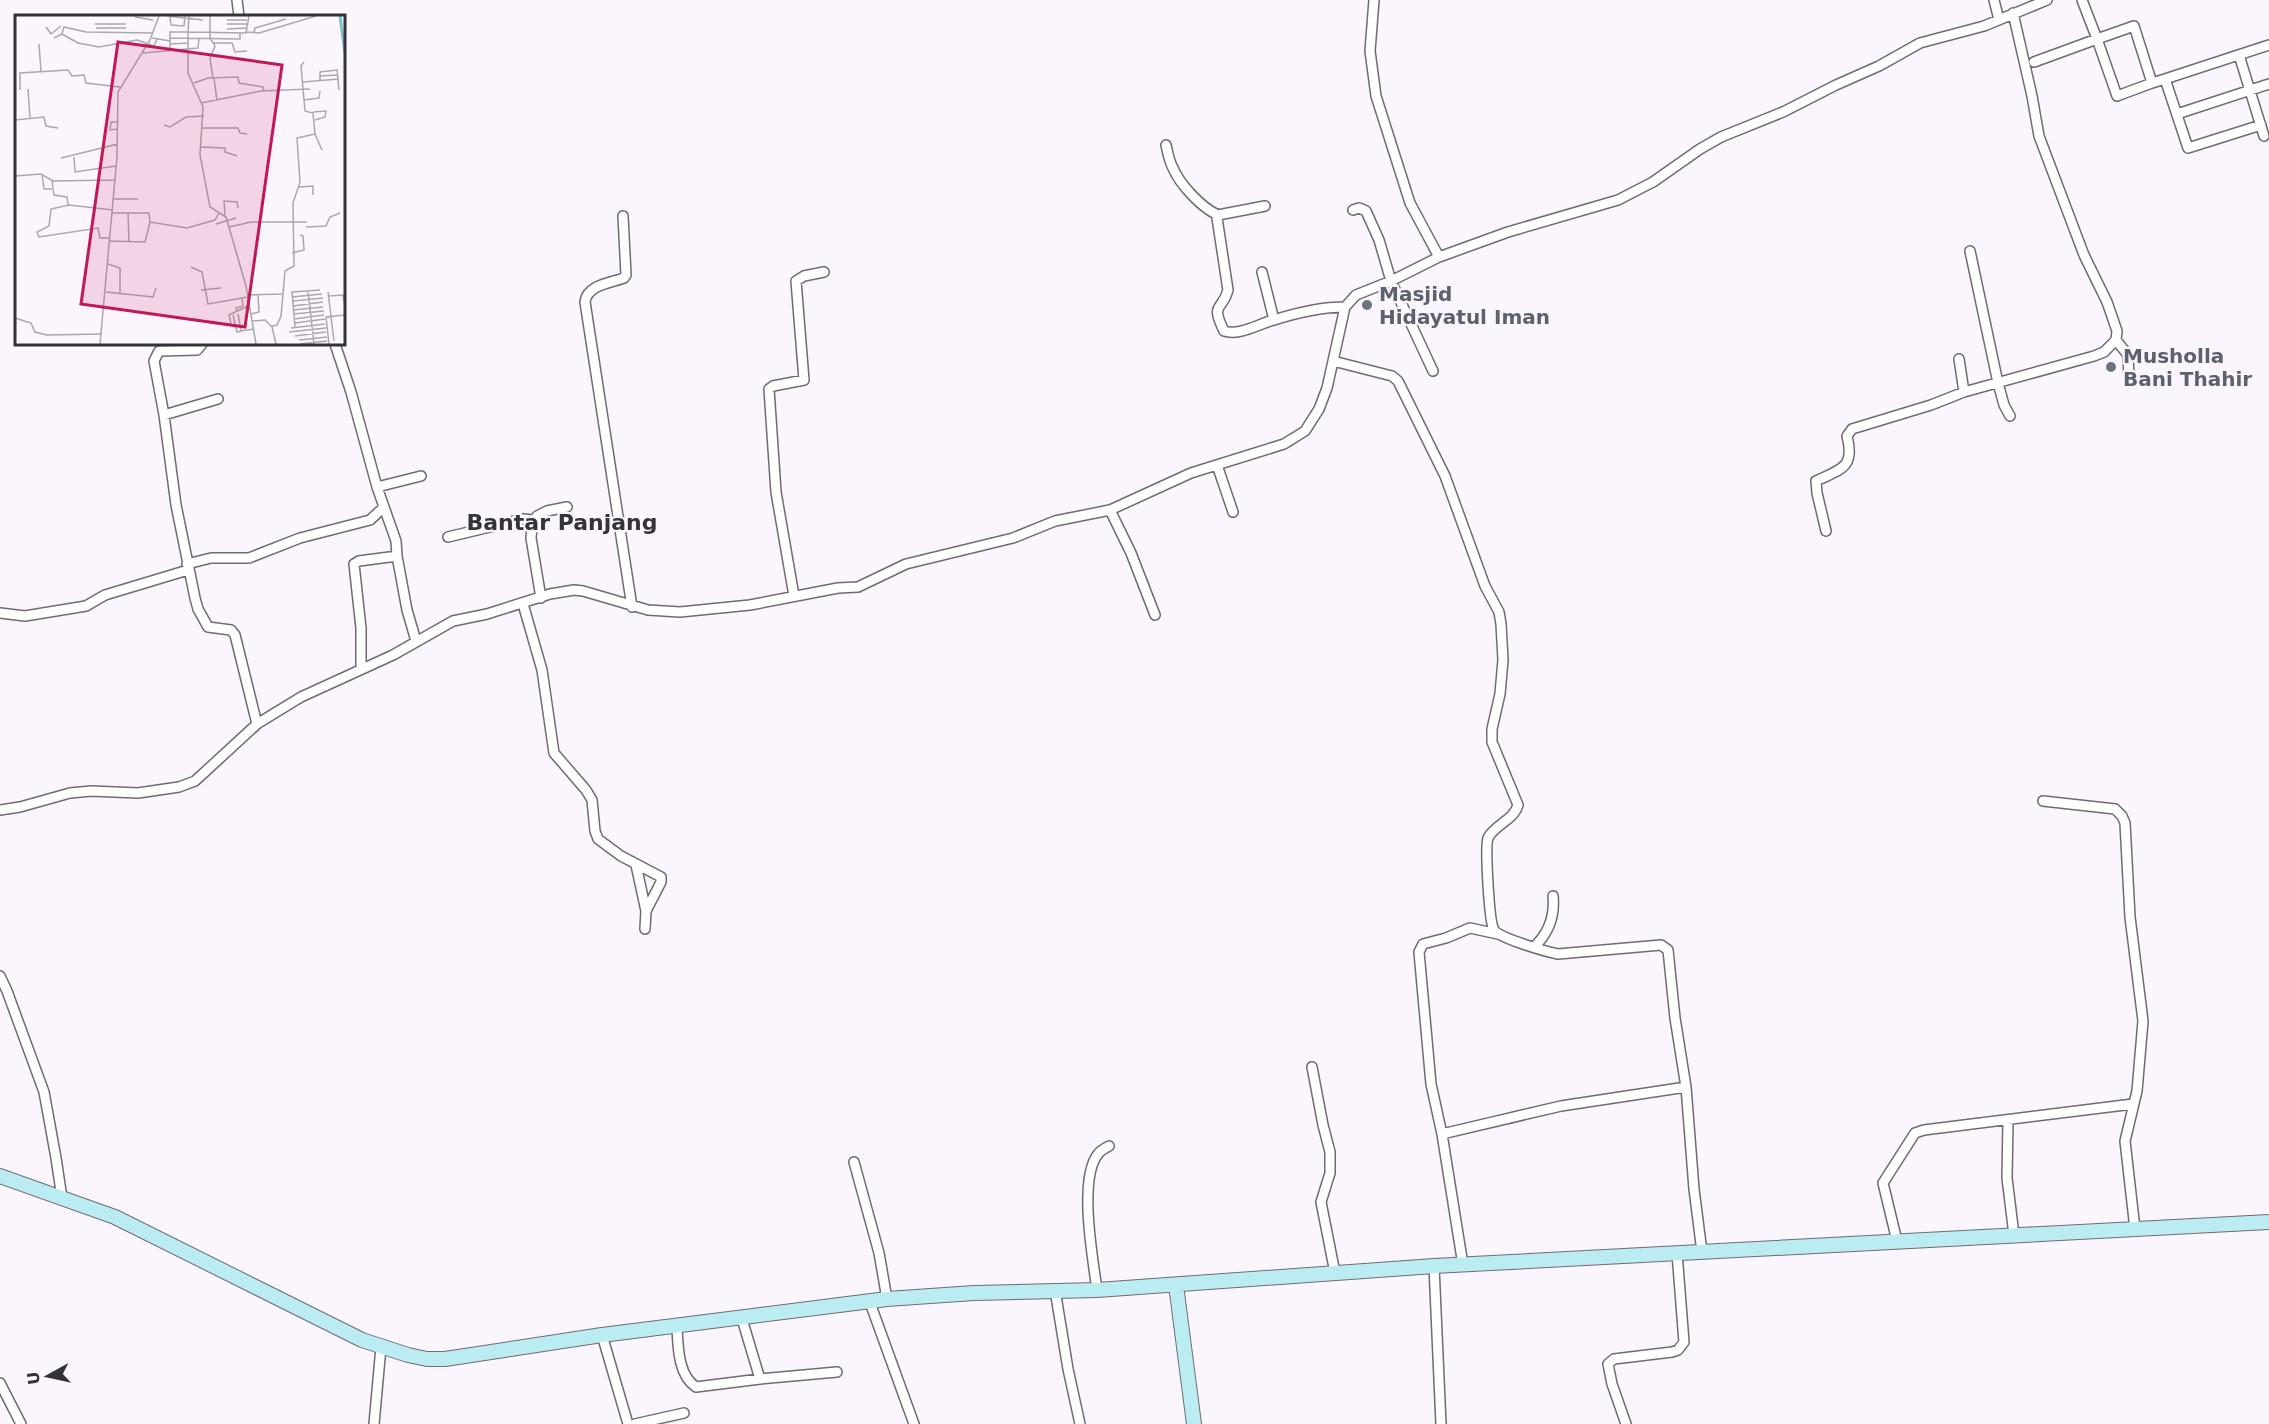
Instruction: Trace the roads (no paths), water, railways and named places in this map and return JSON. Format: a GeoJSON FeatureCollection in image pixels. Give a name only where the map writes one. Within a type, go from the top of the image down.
{"type":"FeatureCollection","features":[{"type":"Feature","properties":{"kind":"street"},"geometry":{"type":"LineString","coordinates":[[237,0],[239,15]]}},
{"type":"Feature","properties":{"kind":"street"},"geometry":{"type":"LineString","coordinates":[[1374,0],[1370,51],[1371,73],[1376,96],[1410,204],[1439,257]]}},
{"type":"Feature","properties":{"kind":"street"},"geometry":{"type":"LineString","coordinates":[[1994,0],[1999,20]]}},
{"type":"Feature","properties":{"kind":"street"},"geometry":{"type":"LineString","coordinates":[[0,810],[21,807],[70,793],[138,793],[179,787],[195,781],[257,724],[302,696],[393,655],[453,621],[561,592],[583,591],[632,607],[680,612],[750,605],[858,586],[906,564],[1012,538],[1055,520],[1110,510],[1191,473],[1284,444],[1305,431],[1319,409],[1345,307],[1356,294],[1391,281],[1439,257],[1508,232],[1617,201],[1653,182],[1721,137],[1783,112],[1879,66],[1920,43],[1999,20],[2047,0]]}},
{"type":"Feature","properties":{"kind":"street"},"geometry":{"type":"LineString","coordinates":[[2082,0],[2117,96],[2269,45]]}},
{"type":"Feature","properties":{"kind":"street"},"geometry":{"type":"LineString","coordinates":[[1826,531],[1816,481],[1845,467],[1850,460],[1851,450],[1847,436],[1852,429],[1964,392],[2094,356],[2104,352],[2116,340],[2117,331],[2107,302],[2084,255],[2039,136],[2013,13]]}},
{"type":"Feature","properties":{"kind":"street"},"geometry":{"type":"LineString","coordinates":[[2034,63],[2134,26],[2152,83]]}},
{"type":"Feature","properties":{"kind":"street"},"geometry":{"type":"LineString","coordinates":[[2239,55],[2264,136]]}},
{"type":"Feature","properties":{"kind":"street"},"geometry":{"type":"LineString","coordinates":[[2166,78],[2188,148],[2261,125]]}},
{"type":"Feature","properties":{"kind":"street"},"geometry":{"type":"LineString","coordinates":[[2177,114],[2269,84]]}},
{"type":"Feature","properties":{"kind":"street"},"geometry":{"type":"LineString","coordinates":[[1166,145],[1172,168],[1200,205],[1218,215],[1264,206]]}},
{"type":"Feature","properties":{"kind":"street"},"geometry":{"type":"LineString","coordinates":[[1353,210],[1359,208],[1366,211],[1379,240],[1391,281],[1433,371]]}},
{"type":"Feature","properties":{"kind":"street"},"geometry":{"type":"LineString","coordinates":[[1218,215],[1218,235],[1227,270],[1228,290],[1226,298],[1218,306],[1217,313],[1224,331],[1232,334],[1274,320],[1312,311],[1345,307]]}},
{"type":"Feature","properties":{"kind":"street"},"geometry":{"type":"LineString","coordinates":[[623,216],[626,275],[624,278],[593,289],[587,295],[585,302],[632,607]]}},
{"type":"Feature","properties":{"kind":"street"},"geometry":{"type":"LineString","coordinates":[[1970,251],[1998,383],[2004,405],[2010,416]]}},
{"type":"Feature","properties":{"kind":"street"},"geometry":{"type":"LineString","coordinates":[[794,596],[776,492],[769,389],[773,386],[793,384],[804,380],[796,281],[804,276],[824,272]]}},
{"type":"Feature","properties":{"kind":"street"},"geometry":{"type":"LineString","coordinates":[[1262,272],[1274,320]]}},
{"type":"Feature","properties":{"kind":"street"},"geometry":{"type":"LineString","coordinates":[[2116,340],[2128,355],[2129,376]]}},
{"type":"Feature","properties":{"kind":"street"},"geometry":{"type":"LineString","coordinates":[[201,345],[197,350],[163,349],[154,361],[176,505],[187,567],[198,609],[210,628],[231,630],[235,635],[257,724]]}},
{"type":"Feature","properties":{"kind":"street"},"geometry":{"type":"LineString","coordinates":[[335,345],[351,392],[377,488],[396,541],[407,610],[416,641]]}},
{"type":"Feature","properties":{"kind":"street"},"geometry":{"type":"LineString","coordinates":[[1959,359],[1964,392]]}},
{"type":"Feature","properties":{"kind":"street"},"geometry":{"type":"LineString","coordinates":[[1333,361],[1392,376],[1398,381],[1445,476],[1485,586],[1499,612],[1503,660],[1500,694],[1491,729],[1492,742],[1518,805],[1516,812],[1489,836],[1485,847],[1490,914],[1494,930],[1500,935]]}},
{"type":"Feature","properties":{"kind":"street"},"geometry":{"type":"LineString","coordinates":[[164,415],[218,399]]}},
{"type":"Feature","properties":{"kind":"street"},"geometry":{"type":"LineString","coordinates":[[1217,465],[1233,512]]}},
{"type":"Feature","properties":{"kind":"street"},"geometry":{"type":"LineString","coordinates":[[377,488],[422,476]]}},
{"type":"Feature","properties":{"kind":"street"},"geometry":{"type":"LineString","coordinates":[[0,613],[26,616],[86,606],[105,595],[211,558],[249,558],[300,538],[370,520],[384,507]]}},
{"type":"Feature","properties":{"kind":"street"},"geometry":{"type":"LineString","coordinates":[[541,598],[531,538],[534,520],[547,511],[567,507]]}},
{"type":"Feature","properties":{"kind":"street"},"geometry":{"type":"LineString","coordinates":[[1110,510],[1131,553],[1155,615]]}},
{"type":"Feature","properties":{"kind":"street"},"geometry":{"type":"LineString","coordinates":[[448,537],[523,519],[534,520]]}},
{"type":"Feature","properties":{"kind":"street"},"geometry":{"type":"LineString","coordinates":[[361,668],[361,628],[354,564],[358,561],[397,555]]}},
{"type":"Feature","properties":{"kind":"street"},"geometry":{"type":"LineString","coordinates":[[523,604],[542,670],[554,753],[592,800],[598,839],[636,865],[660,875],[662,879],[646,911]]}},
{"type":"Feature","properties":{"kind":"street"},"geometry":{"type":"LineString","coordinates":[[2043,801],[2115,809],[2125,823],[2130,917],[2143,1021],[2140,1062],[2125,1141],[2135,1229]]}},
{"type":"Feature","properties":{"kind":"street"},"geometry":{"type":"LineString","coordinates":[[636,865],[646,911],[645,929]]}},
{"type":"Feature","properties":{"kind":"street"},"geometry":{"type":"LineString","coordinates":[[1534,947],[1550,925],[1553,915],[1553,896]]}},
{"type":"Feature","properties":{"kind":"street"},"geometry":{"type":"LineString","coordinates":[[1463,1265],[1427,1056],[1419,951],[1423,944],[1470,928],[1558,954],[1661,945],[1666,947],[1669,953],[1675,1018],[1686,1087],[1694,1189],[1702,1252]]}},
{"type":"Feature","properties":{"kind":"street"},"geometry":{"type":"LineString","coordinates":[[0,976],[8,991],[44,1092],[62,1198]]}},
{"type":"Feature","properties":{"kind":"street"},"geometry":{"type":"LineString","coordinates":[[1312,1067],[1330,1152],[1330,1173],[1321,1202],[1335,1273]]}},
{"type":"Feature","properties":{"kind":"street"},"geometry":{"type":"LineString","coordinates":[[1442,1134],[1561,1106],[1686,1087]]}},
{"type":"Feature","properties":{"kind":"street"},"geometry":{"type":"LineString","coordinates":[[1897,1240],[1883,1184],[1914,1133],[2133,1104]]}},
{"type":"Feature","properties":{"kind":"street"},"geometry":{"type":"LineString","coordinates":[[2008,1120],[2007,1178],[2014,1235]]}},
{"type":"Feature","properties":{"kind":"street"},"geometry":{"type":"LineString","coordinates":[[1097,1290],[1089,1221],[1089,1185],[1096,1156],[1109,1146]]}},
{"type":"Feature","properties":{"kind":"street"},"geometry":{"type":"LineString","coordinates":[[854,1162],[879,1253],[887,1299]]}},
{"type":"Feature","properties":{"kind":"street"},"geometry":{"type":"LineString","coordinates":[[0,1176],[115,1217],[362,1340],[427,1359],[445,1359],[602,1335],[742,1319],[869,1300],[974,1293],[1097,1290],[1434,1266],[1897,1240],[2269,1222]]}},
{"type":"Feature","properties":{"kind":"street"},"geometry":{"type":"LineString","coordinates":[[1626,1424],[1612,1384],[1608,1364],[1614,1359],[1672,1352],[1678,1350],[1684,1342],[1677,1253]]}},
{"type":"Feature","properties":{"kind":"street"},"geometry":{"type":"LineString","coordinates":[[1434,1266],[1441,1424]]}},
{"type":"Feature","properties":{"kind":"street"},"geometry":{"type":"LineString","coordinates":[[1176,1285],[1194,1424]]}},
{"type":"Feature","properties":{"kind":"street"},"geometry":{"type":"LineString","coordinates":[[1055,1290],[1068,1370],[1080,1424]]}},
{"type":"Feature","properties":{"kind":"street"},"geometry":{"type":"LineString","coordinates":[[869,1300],[914,1424]]}},
{"type":"Feature","properties":{"kind":"street"},"geometry":{"type":"LineString","coordinates":[[742,1319],[760,1379]]}},
{"type":"Feature","properties":{"kind":"street"},"geometry":{"type":"LineString","coordinates":[[677,1327],[685,1376],[696,1387],[837,1372]]}},
{"type":"Feature","properties":{"kind":"street"},"geometry":{"type":"LineString","coordinates":[[602,1335],[628,1424]]}},
{"type":"Feature","properties":{"kind":"street"},"geometry":{"type":"LineString","coordinates":[[374,1424],[381,1347]]}},
{"type":"Feature","properties":{"kind":"street"},"geometry":{"type":"LineString","coordinates":[[0,1383],[21,1424]]}},
{"type":"Feature","properties":{"kind":"street"},"geometry":{"type":"LineString","coordinates":[[635,1424],[684,1413]]}},
{"type":"Feature","properties":{"kind":"place","name":"Masjid Hidayatul Iman"},"geometry":{"type":"Point","coordinates":[1367,305]}},
{"type":"Feature","properties":{"kind":"place","name":"Musholla Bani Thahir"},"geometry":{"type":"Point","coordinates":[2111,367]}},
{"type":"Feature","properties":{"kind":"district","name":"Bantar Panjang"},"geometry":{"type":"Point","coordinates":[562,522]}}]}
